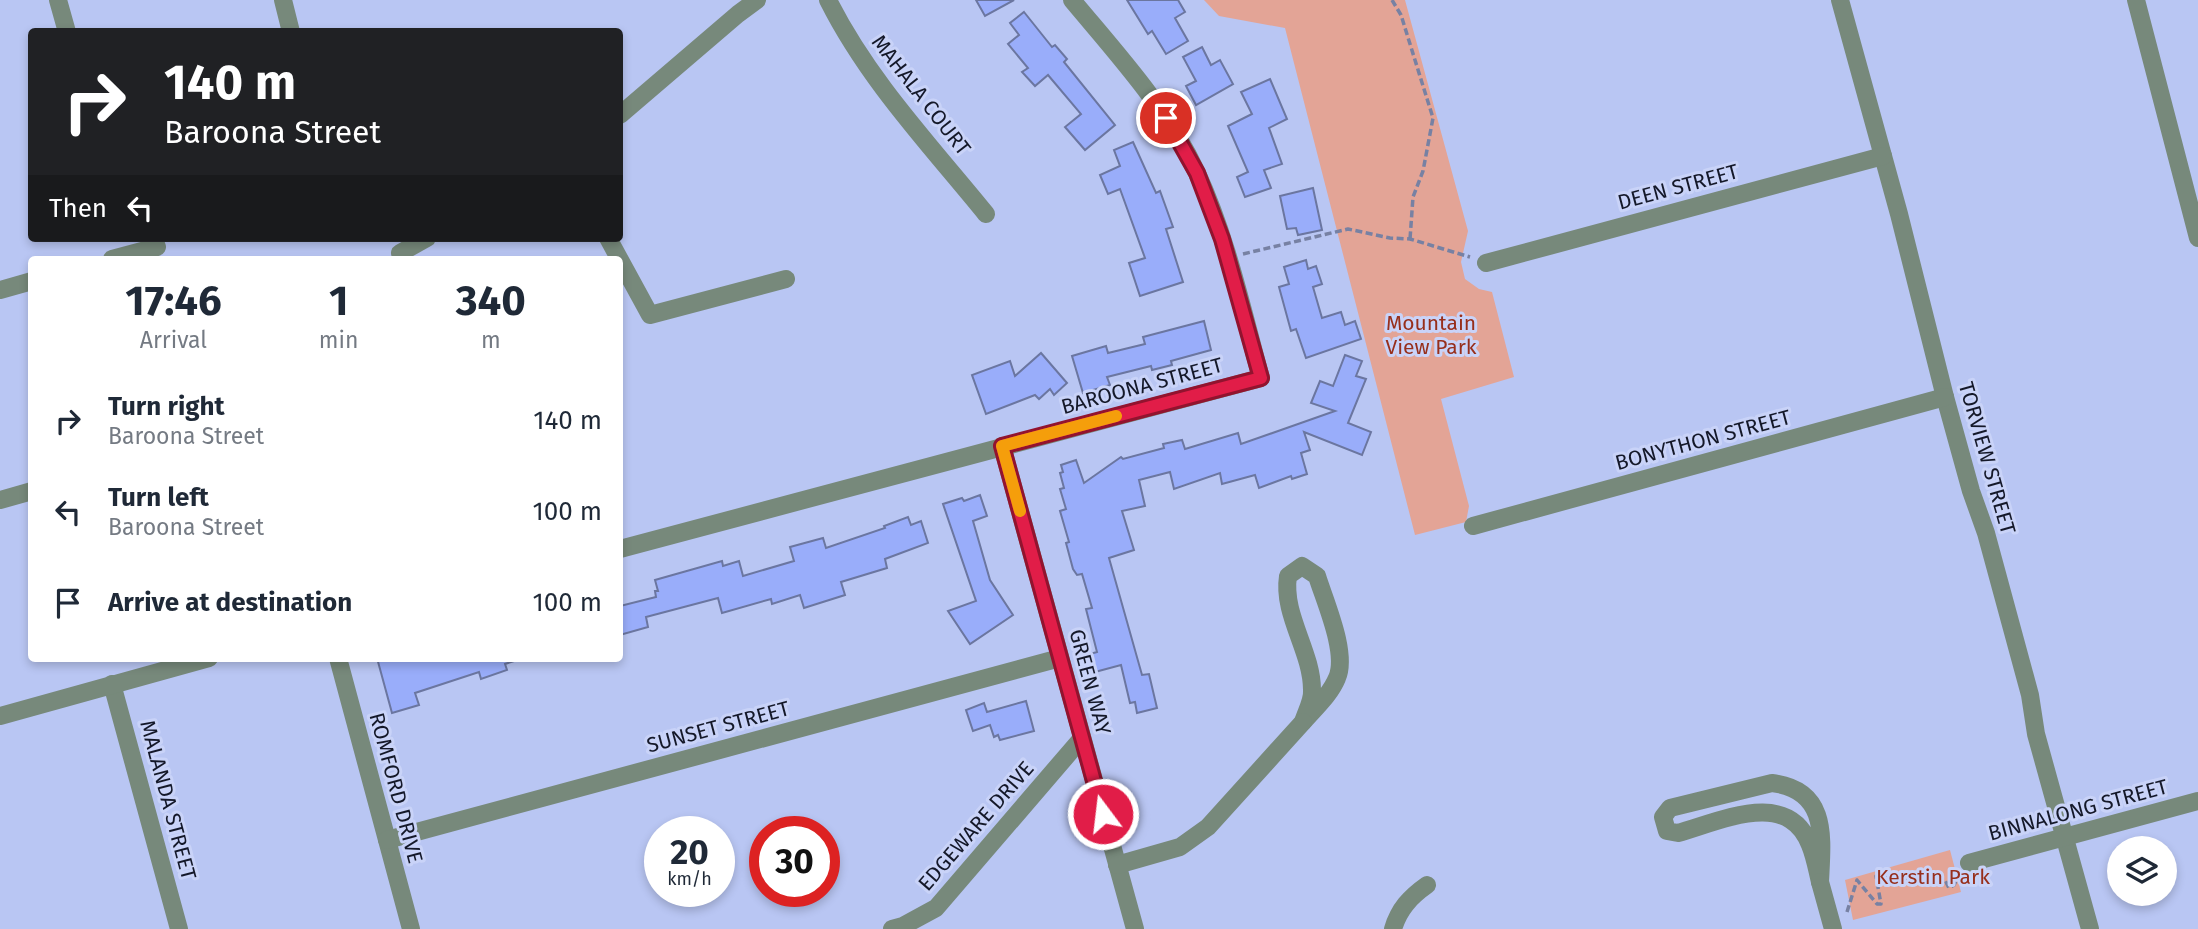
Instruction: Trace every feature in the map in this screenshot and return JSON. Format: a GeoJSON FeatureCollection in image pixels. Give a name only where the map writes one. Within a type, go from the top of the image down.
{"type":"FeatureCollection","features":[{"type":"Feature","properties":{"kind":"street"},"geometry":{"type":"LineString","coordinates":[[58,0],[66,28]]}},
{"type":"Feature","properties":{"kind":"street"},"geometry":{"type":"LineString","coordinates":[[283,0],[290,28]]}},
{"type":"Feature","properties":{"kind":"street"},"geometry":{"type":"LineString","coordinates":[[623,112],[738,13],[757,0]]}},
{"type":"Feature","properties":{"kind":"street","name":"MAHALA COURT"},"geometry":{"type":"LineString","coordinates":[[828,0],[876,79],[986,214]]}},
{"type":"Feature","properties":{"kind":"street","name":"BAROONA STREET"},"geometry":{"type":"LineString","coordinates":[[623,548],[1261,378],[1228,258],[1197,173],[1166,118],[1072,0]]}},
{"type":"Feature","properties":{"kind":"street","name":"TORVIEW STREET"},"geometry":{"type":"LineString","coordinates":[[1840,0],[1945,397],[1971,491],[1986,533],[2030,695],[2036,734],[2090,929]]}},
{"type":"Feature","properties":{"kind":"street"},"geometry":{"type":"LineString","coordinates":[[2136,0],[2198,238]]}},
{"type":"Feature","properties":{"kind":"street","name":"DEEN STREET"},"geometry":{"type":"LineString","coordinates":[[1486,263],[1883,156]]}},
{"type":"Feature","properties":{"kind":"street"},"geometry":{"type":"LineString","coordinates":[[399,250],[418,242]]}},
{"type":"Feature","properties":{"kind":"street"},"geometry":{"type":"LineString","coordinates":[[123,256],[157,247]]}},
{"type":"Feature","properties":{"kind":"street"},"geometry":{"type":"LineString","coordinates":[[623,266],[650,315],[786,279]]}},
{"type":"Feature","properties":{"kind":"street"},"geometry":{"type":"LineString","coordinates":[[0,290],[28,282]]}},
{"type":"Feature","properties":{"kind":"street","name":"BONYTHON STREET"},"geometry":{"type":"LineString","coordinates":[[1473,526],[1945,397]]}},
{"type":"Feature","properties":{"kind":"street","name":"GREEN WAY"},"geometry":{"type":"LineString","coordinates":[[1002,446],[1135,929]]}},
{"type":"Feature","properties":{"kind":"street"},"geometry":{"type":"LineString","coordinates":[[0,500],[28,492]]}},
{"type":"Feature","properties":{"kind":"street"},"geometry":{"type":"LineString","coordinates":[[1117,865],[1180,846],[1208,827],[1303,722],[1329,693],[1339,676],[1341,653],[1317,576],[1302,566],[1288,576],[1285,592],[1313,693],[1303,722]]}},
{"type":"Feature","properties":{"kind":"street","name":"SUNSET STREET"},"geometry":{"type":"LineString","coordinates":[[387,840],[1060,658]]}},
{"type":"Feature","properties":{"kind":"street"},"geometry":{"type":"LineString","coordinates":[[0,716],[194,662]]}},
{"type":"Feature","properties":{"kind":"street","name":"ROMFORD DRIVE"},"geometry":{"type":"LineString","coordinates":[[339,662],[411,929]]}},
{"type":"Feature","properties":{"kind":"street","name":"MALANDA STREET"},"geometry":{"type":"LineString","coordinates":[[112,684],[179,929]]}},
{"type":"Feature","properties":{"kind":"street","name":"EDGEWARE DRIVE"},"geometry":{"type":"LineString","coordinates":[[892,929],[936,908],[1082,738]]}},
{"type":"Feature","properties":{"kind":"street"},"geometry":{"type":"LineString","coordinates":[[1820,882],[1822,848],[1818,813],[1810,801],[1796,789],[1772,783],[1749,787],[1670,808],[1663,817],[1667,831],[1678,833],[1767,811],[1796,822],[1808,839],[1833,929]]}},
{"type":"Feature","properties":{"kind":"street","name":"BINNALONG STREET"},"geometry":{"type":"LineString","coordinates":[[1969,863],[2198,801]]}},
{"type":"Feature","properties":{"kind":"street"},"geometry":{"type":"LineString","coordinates":[[1393,929],[1397,914],[1410,898],[1427,885]]}},
{"type":"Feature","properties":{"kind":"path"},"geometry":{"type":"LineString","coordinates":[[1392,0],[1401,15],[1433,118],[1423,171],[1413,197],[1410,239]]}},
{"type":"Feature","properties":{"kind":"path"},"geometry":{"type":"LineString","coordinates":[[1228,258],[1348,229],[1390,238],[1410,239],[1486,263]]}},
{"type":"Feature","properties":{"kind":"path"},"geometry":{"type":"LineString","coordinates":[[1847,915],[1857,880],[1877,904],[1881,904],[1876,876],[1920,882],[1945,880],[1949,888],[1969,863]]}},
{"type":"Feature","properties":{"kind":"green space","name":"Mountain View Park"},"geometry":{"type":"Polygon","coordinates":[[[1204,0],[1405,0],[1468,231],[1461,262],[1465,279],[1479,289],[1492,292],[1514,377],[1441,399],[1469,506],[1466,522],[1415,535],[1285,28],[1219,16],[1204,0]]]}},
{"type":"Feature","properties":{"kind":"green space","name":"Kerstin Park"},"geometry":{"type":"Polygon","coordinates":[[[1950,850],[1961,892],[1853,920],[1845,880],[1950,850]]]}},
{"type":"Feature","properties":{"kind":"building"},"geometry":{"type":"Polygon","coordinates":[[[976,0],[1014,0],[985,16],[976,0]]]}},
{"type":"Feature","properties":{"kind":"building"},"geometry":{"type":"Polygon","coordinates":[[[1127,0],[1178,0],[1185,12],[1175,18],[1188,41],[1166,54],[1152,31],[1148,34],[1127,0]]]}},
{"type":"Feature","properties":{"kind":"building"},"geometry":{"type":"Polygon","coordinates":[[[1024,12],[1052,47],[1055,45],[1067,59],[1064,62],[1115,125],[1085,150],[1065,127],[1081,114],[1048,75],[1035,86],[1022,72],[1028,68],[1008,44],[1019,35],[1010,23],[1024,12]]]}},
{"type":"Feature","properties":{"kind":"building"},"geometry":{"type":"Polygon","coordinates":[[[1202,47],[1211,65],[1220,60],[1233,84],[1196,105],[1186,86],[1196,81],[1183,57],[1202,47]]]}},
{"type":"Feature","properties":{"kind":"building"},"geometry":{"type":"Polygon","coordinates":[[[1270,79],[1287,119],[1269,128],[1282,164],[1264,170],[1271,188],[1245,197],[1237,177],[1248,172],[1228,126],[1252,114],[1241,92],[1270,79]]]}},
{"type":"Feature","properties":{"kind":"building"},"geometry":{"type":"Polygon","coordinates":[[[1133,142],[1156,193],[1160,191],[1173,227],[1166,229],[1183,282],[1140,296],[1129,263],[1145,258],[1120,189],[1108,194],[1100,175],[1120,166],[1114,150],[1133,142]]]}},
{"type":"Feature","properties":{"kind":"building"},"geometry":{"type":"Polygon","coordinates":[[[1313,188],[1322,230],[1298,235],[1296,228],[1287,229],[1280,196],[1313,188]]]}},
{"type":"Feature","properties":{"kind":"building"},"geometry":{"type":"Polygon","coordinates":[[[1306,260],[1308,269],[1316,266],[1322,284],[1313,287],[1322,318],[1341,312],[1345,325],[1355,321],[1361,339],[1306,358],[1296,329],[1291,331],[1279,287],[1289,284],[1284,267],[1306,260]]]}},
{"type":"Feature","properties":{"kind":"building"},"geometry":{"type":"Polygon","coordinates":[[[1204,321],[1211,350],[1171,361],[1172,365],[1152,370],[1151,366],[1107,377],[1110,385],[1083,393],[1072,356],[1106,346],[1108,353],[1145,344],[1143,337],[1204,321]]]}},
{"type":"Feature","properties":{"kind":"building"},"geometry":{"type":"Polygon","coordinates":[[[1041,353],[1067,383],[1054,395],[1050,389],[1039,399],[1035,395],[986,414],[972,375],[1010,361],[1015,376],[1041,353]]]}},
{"type":"Feature","properties":{"kind":"building"},"geometry":{"type":"Polygon","coordinates":[[[1345,355],[1362,361],[1356,376],[1366,379],[1348,423],[1371,432],[1362,455],[1304,432],[1310,450],[1301,453],[1307,474],[1292,479],[1291,476],[1259,488],[1255,475],[1222,484],[1220,473],[1174,489],[1170,472],[1139,480],[1145,506],[1122,511],[1134,550],[1109,558],[1142,675],[1149,674],[1157,708],[1137,713],[1135,702],[1130,703],[1121,665],[1095,672],[1090,654],[1097,652],[1086,609],[1092,608],[1082,574],[1077,575],[1073,569],[1060,511],[1066,509],[1060,489],[1064,488],[1061,465],[1076,460],[1084,483],[1121,457],[1123,459],[1164,448],[1163,444],[1182,440],[1185,449],[1238,433],[1241,444],[1335,411],[1311,403],[1320,381],[1333,386],[1345,355]]]}},
{"type":"Feature","properties":{"kind":"building"},"geometry":{"type":"Polygon","coordinates":[[[980,495],[987,516],[973,521],[990,580],[1013,615],[970,644],[948,611],[976,601],[943,504],[980,495]]]}},
{"type":"Feature","properties":{"kind":"building"},"geometry":{"type":"Polygon","coordinates":[[[908,517],[911,525],[921,521],[928,543],[885,559],[887,568],[841,582],[845,595],[804,608],[800,595],[772,604],[771,599],[722,613],[718,598],[646,617],[648,627],[623,634],[623,605],[656,597],[655,591],[658,591],[655,580],[722,561],[723,566],[739,561],[743,576],[794,561],[790,547],[823,538],[826,548],[885,528],[884,526],[908,517]]]}},
{"type":"Feature","properties":{"kind":"building"},"geometry":{"type":"Polygon","coordinates":[[[378,662],[511,662],[505,664],[507,670],[481,679],[479,672],[415,693],[419,705],[392,713],[378,662]]]}},
{"type":"Feature","properties":{"kind":"building"},"geometry":{"type":"Polygon","coordinates":[[[1026,701],[1034,731],[1000,740],[998,735],[994,737],[990,725],[973,731],[966,710],[984,703],[987,712],[1026,701]]]}},
{"type":"Feature","properties":{"kind":"slow traffic"},"geometry":{"type":"LineString","coordinates":[[1020,511],[1002,446],[1116,416]]}},
{"type":"Feature","properties":{"kind":"route"},"geometry":{"type":"LineString","coordinates":[[1103,814],[1002,446],[1261,378],[1222,239],[1197,173],[1166,118]]}}]}
